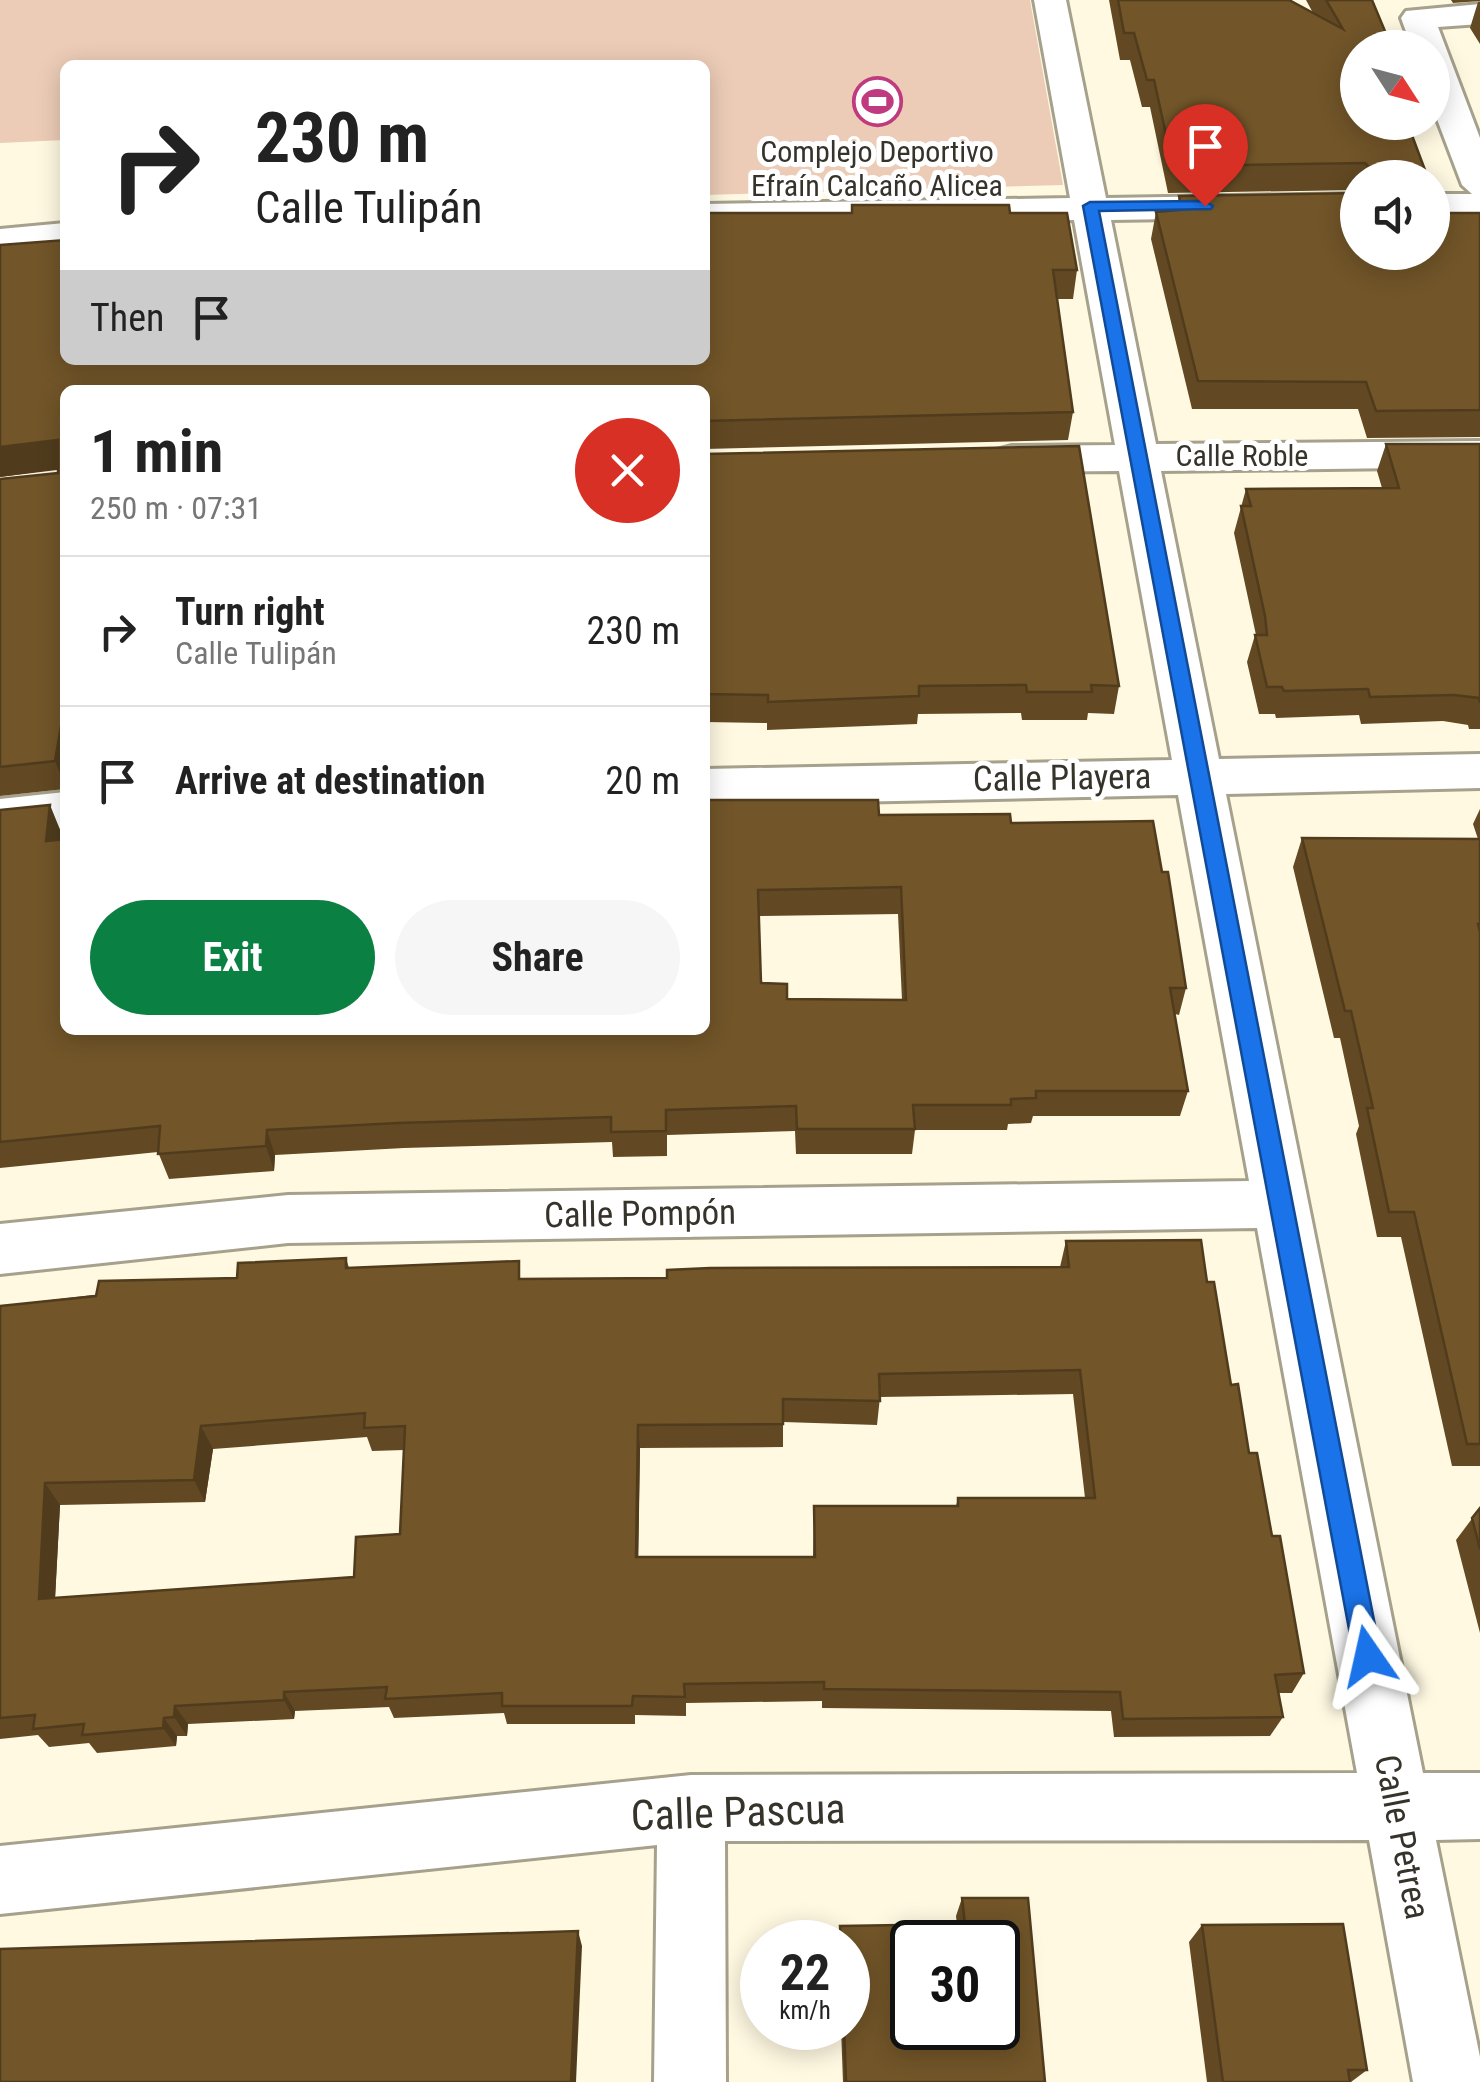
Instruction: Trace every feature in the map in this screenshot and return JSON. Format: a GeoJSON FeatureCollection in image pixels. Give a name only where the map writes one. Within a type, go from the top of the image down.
{"type":"FeatureCollection","features":[{"type":"Feature","properties":{"kind":"street","name":"Calle Petrea"},"geometry":{"type":"LineString","coordinates":[[1050,0],[1449,2082]]}},
{"type":"Feature","properties":{"kind":"street"},"geometry":{"type":"LineString","coordinates":[[1422,30],[1418,18],[1480,14]]}},
{"type":"Feature","properties":{"kind":"street"},"geometry":{"type":"LineString","coordinates":[[1450,106],[1480,186]]}},
{"type":"Feature","properties":{"kind":"street"},"geometry":{"type":"LineString","coordinates":[[1450,205],[1480,205]]}},
{"type":"Feature","properties":{"kind":"street"},"geometry":{"type":"LineString","coordinates":[[710,215],[1090,206],[1340,206]]}},
{"type":"Feature","properties":{"kind":"street"},"geometry":{"type":"LineString","coordinates":[[0,240],[60,234]]}},
{"type":"Feature","properties":{"kind":"street","name":"Calle Roble"},"geometry":{"type":"LineString","coordinates":[[981,460],[1480,454]]}},
{"type":"Feature","properties":{"kind":"street","name":"Calle Playera"},"geometry":{"type":"LineString","coordinates":[[710,787],[1480,771]]}},
{"type":"Feature","properties":{"kind":"street"},"geometry":{"type":"LineString","coordinates":[[0,817],[60,811]]}},
{"type":"Feature","properties":{"kind":"street","name":"Calle Pompón"},"geometry":{"type":"LineString","coordinates":[[0,1249],[288,1219],[1282,1204]]}},
{"type":"Feature","properties":{"kind":"street","name":"Calle Pascua"},"geometry":{"type":"LineString","coordinates":[[0,1880],[690,1808],[1480,1806]]}},
{"type":"Feature","properties":{"kind":"street"},"geometry":{"type":"LineString","coordinates":[[690,1808],[690,2082]]}},
{"type":"Feature","properties":{"kind":"shaded area","name":"Complejo Deportivo Efraín Calcaño Alicea"},"geometry":{"type":"Polygon","coordinates":[[[0,0],[1030,0],[1063,185],[710,195],[710,60],[60,60],[60,140],[0,143],[0,0]]]}},
{"type":"Feature","properties":{"kind":"building"},"geometry":{"type":"Polygon","coordinates":[[[1118,0],[1289,0],[1343,29],[1326,0],[1372,0],[1384,30],[1340,30],[1340,140],[1414,140],[1421,160],[1173,166],[1154,80],[1147,80],[1134,33],[1124,33],[1118,0]]]}},
{"type":"Feature","properties":{"kind":"building"},"geometry":{"type":"Polygon","coordinates":[[[1340,193],[1340,270],[1450,270],[1450,213],[1480,213],[1480,410],[1376,411],[1366,382],[1198,381],[1156,212],[1202,208],[1180,201],[1179,196],[1340,193]]]}},
{"type":"Feature","properties":{"kind":"building"},"geometry":{"type":"Polygon","coordinates":[[[852,205],[1009,205],[1010,213],[1067,213],[1077,270],[1053,270],[1073,412],[710,421],[710,385],[60,385],[60,732],[55,761],[0,767],[0,479],[58,473],[58,440],[0,447],[0,245],[60,240],[60,365],[710,365],[710,213],[852,213],[852,205]]]}},
{"type":"Feature","properties":{"kind":"building"},"geometry":{"type":"Polygon","coordinates":[[[1386,444],[1480,444],[1480,703],[1479,698],[1454,695],[1370,697],[1368,689],[1284,691],[1282,687],[1267,687],[1255,635],[1267,635],[1265,616],[1241,506],[1251,506],[1246,489],[1399,488],[1386,444]]]}},
{"type":"Feature","properties":{"kind":"building"},"geometry":{"type":"Polygon","coordinates":[[[1079,446],[1119,686],[1091,685],[1092,692],[1027,692],[1026,685],[919,686],[919,696],[768,702],[768,695],[710,694],[710,454],[1079,446]]]}},
{"type":"Feature","properties":{"kind":"building"},"geometry":{"type":"Polygon","coordinates":[[[710,800],[878,800],[879,815],[1010,814],[1011,823],[1153,821],[1162,872],[1168,872],[1186,988],[1170,988],[1188,1091],[1036,1091],[1036,1098],[1011,1099],[1011,1105],[913,1105],[915,1129],[797,1129],[796,1106],[666,1110],[666,1131],[611,1132],[611,1117],[267,1130],[266,1146],[158,1154],[160,1126],[0,1142],[0,810],[50,805],[46,841],[60,840],[60,1035],[710,1035],[710,800]],[[901,887],[758,890],[761,983],[787,984],[787,999],[906,1000],[901,887]]]}},
{"type":"Feature","properties":{"kind":"building"},"geometry":{"type":"Polygon","coordinates":[[[1302,838],[1480,839],[1480,1444],[1467,1444],[1414,1212],[1389,1212],[1367,1108],[1373,1108],[1351,1011],[1345,1011],[1302,838]]]}},
{"type":"Feature","properties":{"kind":"building"},"geometry":{"type":"Polygon","coordinates":[[[1201,1240],[1207,1282],[1214,1282],[1231,1385],[1238,1384],[1249,1453],[1257,1453],[1272,1536],[1280,1536],[1304,1673],[1275,1675],[1283,1717],[1123,1719],[1120,1692],[824,1689],[824,1682],[684,1684],[685,1697],[633,1696],[632,1706],[502,1706],[502,1693],[385,1699],[387,1687],[284,1692],[284,1700],[175,1706],[174,1717],[164,1718],[163,1728],[82,1735],[84,1724],[33,1729],[35,1715],[0,1718],[0,1306],[96,1296],[99,1281],[237,1278],[238,1263],[346,1258],[346,1268],[519,1261],[519,1279],[667,1278],[667,1270],[710,1268],[1069,1267],[1066,1241],[1201,1240]],[[1080,1370],[879,1374],[880,1401],[783,1399],[783,1424],[638,1425],[636,1557],[815,1557],[814,1506],[958,1506],[958,1498],[1095,1498],[1080,1370]],[[365,1413],[201,1426],[194,1480],[45,1483],[39,1599],[354,1577],[356,1537],[400,1534],[405,1426],[364,1428],[365,1413]]]}},
{"type":"Feature","properties":{"kind":"building"},"geometry":{"type":"Polygon","coordinates":[[[1480,1508],[1480,1549],[1472,1518],[1480,1508]]]}},
{"type":"Feature","properties":{"kind":"building"},"geometry":{"type":"Polygon","coordinates":[[[962,1898],[1028,1898],[1045,2082],[846,2082],[845,2050],[870,2050],[870,1926],[890,1925],[890,2050],[1020,2050],[1020,1920],[965,1920],[962,1898]]]}},
{"type":"Feature","properties":{"kind":"building"},"geometry":{"type":"Polygon","coordinates":[[[1343,1924],[1367,2070],[1348,2070],[1350,2082],[1223,2082],[1202,1925],[1343,1924]]]}},
{"type":"Feature","properties":{"kind":"building"},"geometry":{"type":"Polygon","coordinates":[[[578,1931],[571,2082],[0,2082],[0,1949],[578,1931]]]}},
{"type":"Feature","properties":{"kind":"place","name":"Complejo Deportivo Efraín Calcaño Alicea"},"geometry":{"type":"Point","coordinates":[877,102]}},
{"type":"Feature","properties":{"kind":"route"},"geometry":{"type":"LineString","coordinates":[[1205,206],[1090,206],[1368,1656]]}}]}
